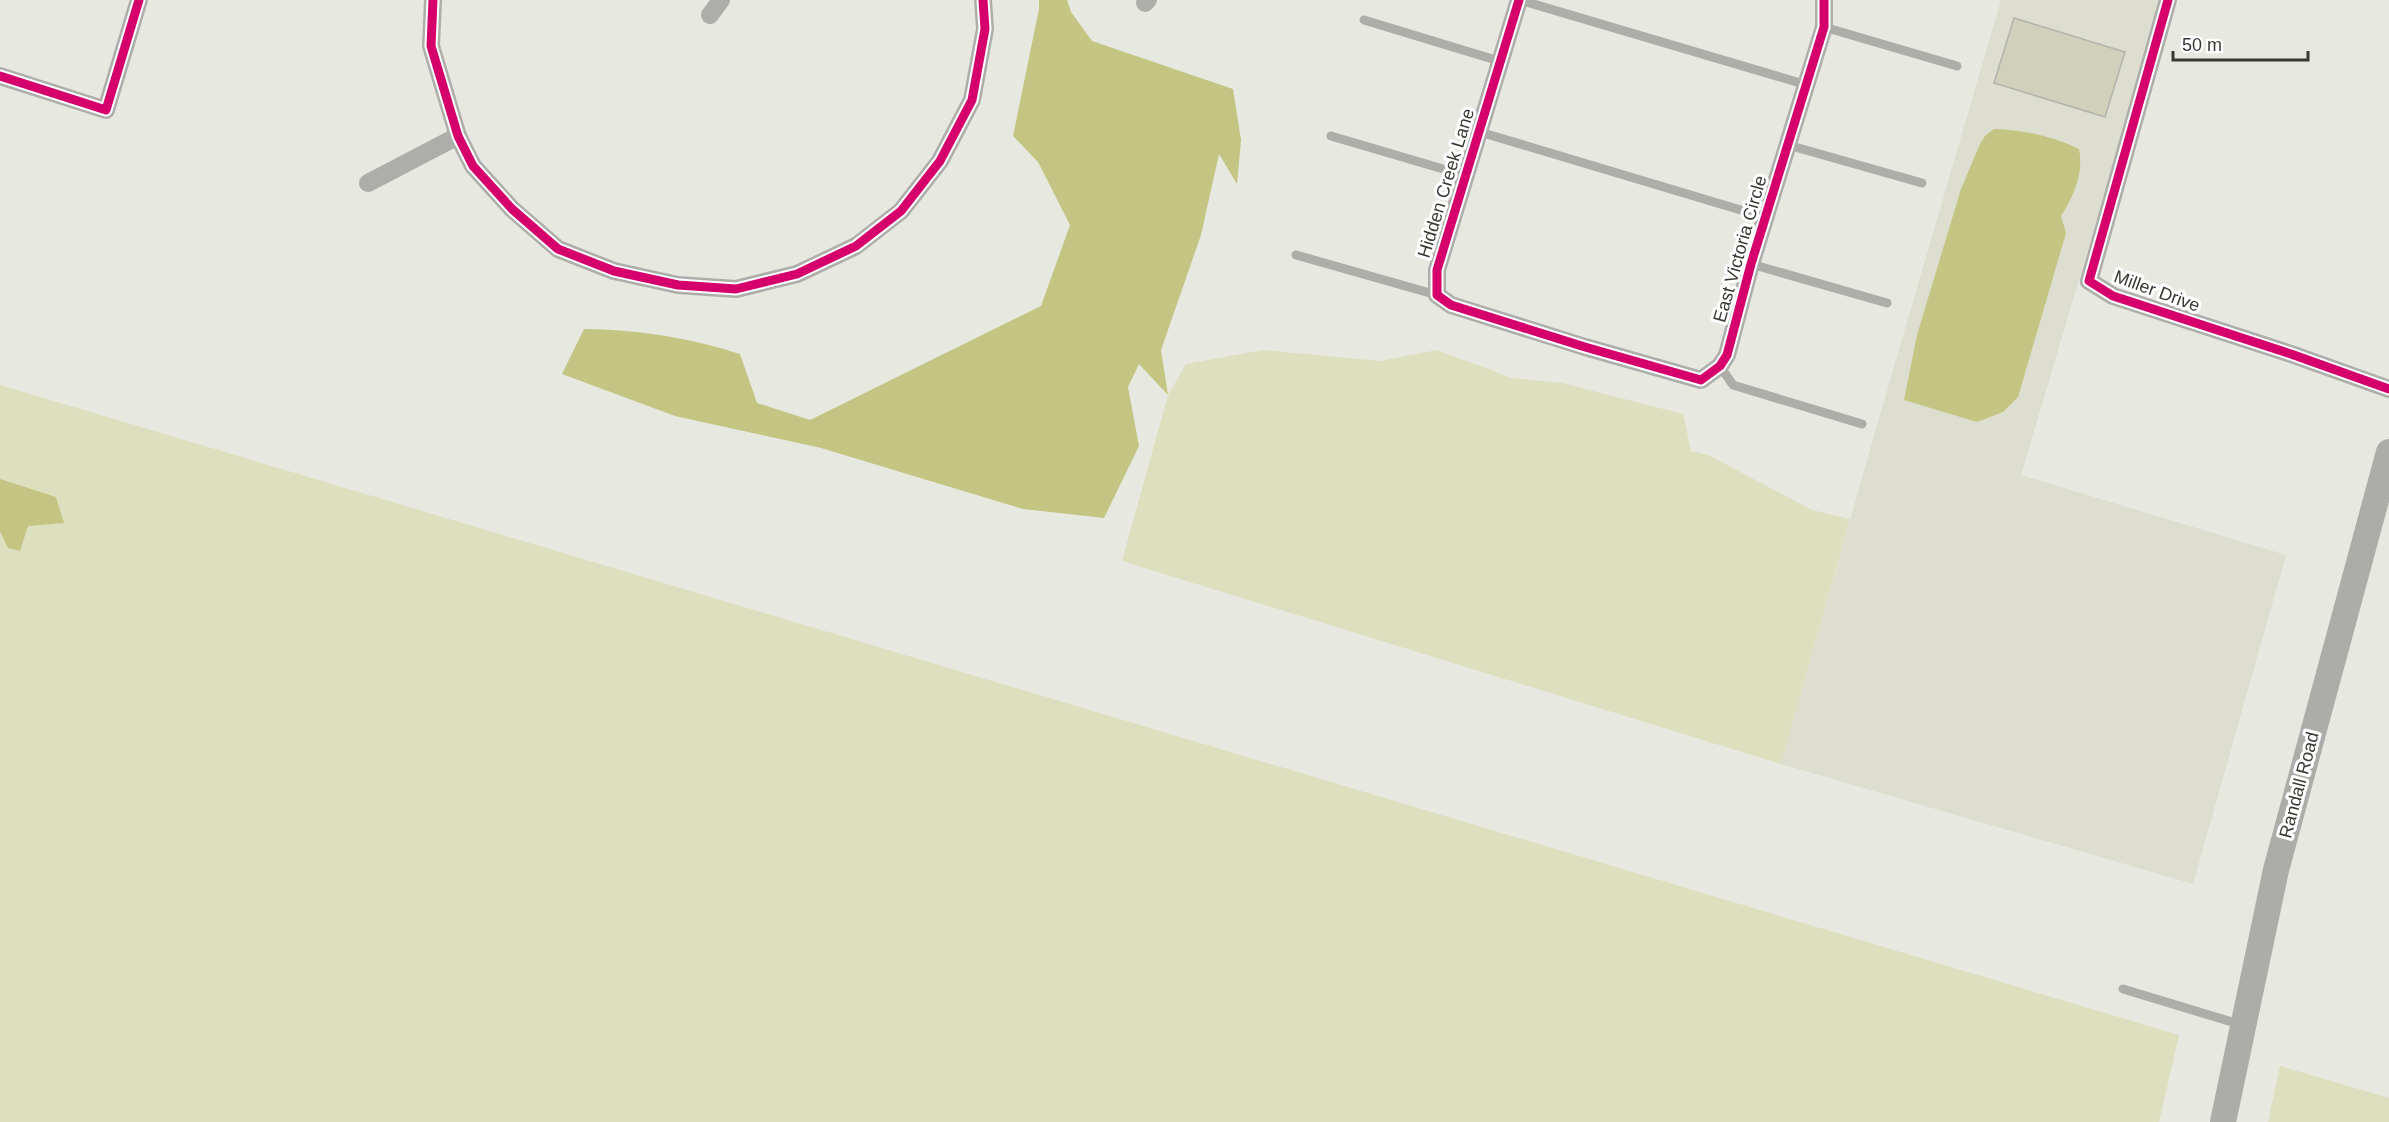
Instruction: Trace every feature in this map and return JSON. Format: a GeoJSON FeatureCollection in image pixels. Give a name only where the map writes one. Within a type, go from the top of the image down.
{"type":"FeatureCollection","features":[{"type":"Feature","properties":{"kind":"main road","name":"Randall Road"},"geometry":{"type":"LineString","coordinates":[[2223,1122],[2276,870],[2389,452]]}},
{"type":"Feature","properties":{"kind":"street"},"geometry":{"type":"LineString","coordinates":[[0,76],[106,110],[139,0]]}},
{"type":"Feature","properties":{"kind":"street"},"geometry":{"type":"LineString","coordinates":[[434,0],[431,46],[458,136],[473,166],[504,201],[558,249],[614,271],[678,285],[736,288],[797,274],[856,246],[902,211],[940,161],[972,100],[986,29],[983,0]]}},
{"type":"Feature","properties":{"kind":"street","name":"Hidden Creek Lane"},"geometry":{"type":"LineString","coordinates":[[1437,295],[1437,270],[1519,0]]}},
{"type":"Feature","properties":{"kind":"street","name":"East Victoria Circle"},"geometry":{"type":"LineString","coordinates":[[1720,366],[1727,355],[1765,216],[1824,27],[1824,0]]}},
{"type":"Feature","properties":{"kind":"street","name":"Miller Drive"},"geometry":{"type":"LineString","coordinates":[[2168,0],[2089,282],[2113,296],[2291,354],[2389,389]]}},
{"type":"Feature","properties":{"kind":"street"},"geometry":{"type":"LineString","coordinates":[[368,183],[458,136]]}},
{"type":"Feature","properties":{"kind":"street"},"geometry":{"type":"LineString","coordinates":[[1437,295],[1450,305],[1701,380],[1720,366]]}},
{"type":"Feature","properties":{"kind":"lane"},"geometry":{"type":"LineString","coordinates":[[1519,0],[1807,85]]}},
{"type":"Feature","properties":{"kind":"lane"},"geometry":{"type":"LineString","coordinates":[[1364,20],[1499,61]]}},
{"type":"Feature","properties":{"kind":"lane"},"geometry":{"type":"LineString","coordinates":[[1824,27],[1957,66]]}},
{"type":"Feature","properties":{"kind":"lane"},"geometry":{"type":"LineString","coordinates":[[1480,132],[1744,212],[1765,216]]}},
{"type":"Feature","properties":{"kind":"lane"},"geometry":{"type":"LineString","coordinates":[[1331,136],[1467,176]]}},
{"type":"Feature","properties":{"kind":"lane"},"geometry":{"type":"LineString","coordinates":[[1788,145],[1922,183]]}},
{"type":"Feature","properties":{"kind":"lane"},"geometry":{"type":"LineString","coordinates":[[1296,255],[1437,295]]}},
{"type":"Feature","properties":{"kind":"lane"},"geometry":{"type":"LineString","coordinates":[[1751,264],[1887,303]]}},
{"type":"Feature","properties":{"kind":"lane"},"geometry":{"type":"LineString","coordinates":[[1720,366],[1733,385],[1862,424]]}},
{"type":"Feature","properties":{"kind":"lane"},"geometry":{"type":"LineString","coordinates":[[2123,989],[2242,1025]]}},
{"type":"Feature","properties":{"kind":"shaded area"},"geometry":{"type":"Polygon","coordinates":[[[1039,0],[1067,0],[1071,12],[1092,41],[1233,89],[1241,140],[1237,184],[1219,154],[1201,235],[1161,350],[1168,395],[1139,364],[1128,387],[1139,446],[1104,518],[1023,509],[821,448],[675,416],[562,374],[584,329],[643,333],[682,339],[740,354],[757,403],[810,420],[1041,306],[1070,225],[1038,162],[1013,136],[1039,0]]]}},
{"type":"Feature","properties":{"kind":"shaded area"},"geometry":{"type":"Polygon","coordinates":[[[2001,0],[2162,0],[2021,475],[2286,555],[2193,884],[1781,764],[2001,0]]]}},
{"type":"Feature","properties":{"kind":"shaded area"},"geometry":{"type":"Polygon","coordinates":[[[1994,129],[2037,134],[2069,144],[2079,149],[2080,166],[2074,192],[2061,216],[2066,233],[2018,397],[2003,412],[1977,422],[1904,400],[1917,335],[1961,189],[1980,144],[1985,136],[1994,129]]]}},
{"type":"Feature","properties":{"kind":"shaded area"},"geometry":{"type":"Polygon","coordinates":[[[1263,350],[1380,361],[1437,350],[1512,378],[1562,383],[1683,414],[1691,451],[1708,455],[1812,510],[1850,519],[1781,764],[1122,561],[1168,395],[1186,364],[1263,350]]]}},
{"type":"Feature","properties":{"kind":"shaded area"},"geometry":{"type":"Polygon","coordinates":[[[0,385],[2179,1035],[2159,1122],[0,1122],[0,385]]]}},
{"type":"Feature","properties":{"kind":"shaded area"},"geometry":{"type":"Polygon","coordinates":[[[0,479],[56,497],[64,523],[28,526],[20,551],[8,548],[0,531],[0,479]]]}},
{"type":"Feature","properties":{"kind":"shaded area"},"geometry":{"type":"Polygon","coordinates":[[[2280,1066],[2389,1098],[2389,1122],[2268,1122],[2280,1066]]]}},
{"type":"Feature","properties":{"kind":"building"},"geometry":{"type":"Polygon","coordinates":[[[2014,18],[2125,52],[2105,117],[1994,83],[2014,18]]]}},
{"type":"Feature","properties":{"kind":"cycle path"},"geometry":{"type":"LineString","coordinates":[[0,76],[106,110],[139,0]]}},
{"type":"Feature","properties":{"kind":"cycle path"},"geometry":{"type":"LineString","coordinates":[[433,0],[431,46],[458,136],[473,166],[512,209],[558,249],[614,271],[678,285],[736,289],[797,274],[856,246],[901,211],[940,161],[972,100],[985,29],[983,0]]}},
{"type":"Feature","properties":{"kind":"cycle path"},"geometry":{"type":"LineString","coordinates":[[1519,0],[1437,270],[1437,295],[1451,305],[1701,380],[1720,366],[1727,355],[1751,264],[1824,27],[1824,0]]}},
{"type":"Feature","properties":{"kind":"cycle path"},"geometry":{"type":"LineString","coordinates":[[2168,0],[2089,281],[2113,296],[2291,354],[2389,389]]}}]}
